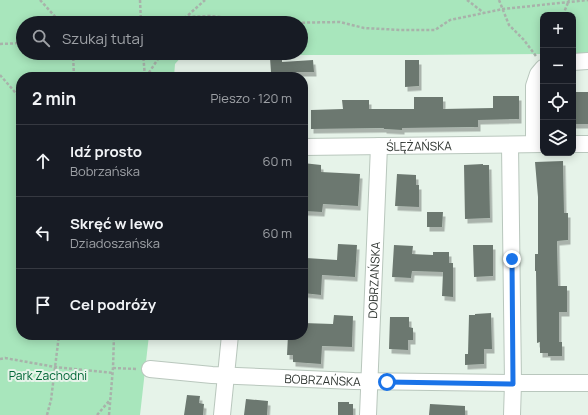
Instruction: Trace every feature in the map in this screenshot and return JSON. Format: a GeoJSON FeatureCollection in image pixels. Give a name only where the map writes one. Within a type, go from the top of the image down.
{"type":"FeatureCollection","features":[{"type":"Feature","properties":{"kind":"street"},"geometry":{"type":"LineString","coordinates":[[576,62],[588,61]]}},
{"type":"Feature","properties":{"kind":"street","name":"ŚLĘŻAŃSKA"},"geometry":{"type":"LineString","coordinates":[[308,147],[539,144],[534,86],[540,67]]}},
{"type":"Feature","properties":{"kind":"street"},"geometry":{"type":"LineString","coordinates":[[576,144],[588,144]]}},
{"type":"Feature","properties":{"kind":"street"},"geometry":{"type":"LineString","coordinates":[[510,145],[513,384],[512,415]]}},
{"type":"Feature","properties":{"kind":"street","name":"DOBRZAŃSKA"},"geometry":{"type":"LineString","coordinates":[[368,415],[379,146]]}},
{"type":"Feature","properties":{"kind":"street"},"geometry":{"type":"LineString","coordinates":[[222,415],[230,340]]}},
{"type":"Feature","properties":{"kind":"street","name":"BOBRZAŃSKA"},"geometry":{"type":"LineString","coordinates":[[150,369],[226,376],[369,381],[513,384],[588,382]]}},
{"type":"Feature","properties":{"kind":"path"},"geometry":{"type":"LineString","coordinates":[[40,0],[55,16]]}},
{"type":"Feature","properties":{"kind":"path"},"geometry":{"type":"LineString","coordinates":[[140,0],[141,16]]}},
{"type":"Feature","properties":{"kind":"path"},"geometry":{"type":"LineString","coordinates":[[187,16],[205,0]]}},
{"type":"Feature","properties":{"kind":"path"},"geometry":{"type":"LineString","coordinates":[[466,0],[484,13]]}},
{"type":"Feature","properties":{"kind":"path"},"geometry":{"type":"LineString","coordinates":[[499,0],[509,25],[528,45],[540,63]]}},
{"type":"Feature","properties":{"kind":"path"},"geometry":{"type":"LineString","coordinates":[[308,23],[340,22],[364,28],[435,30],[450,20],[502,9],[588,0]]}},
{"type":"Feature","properties":{"kind":"path"},"geometry":{"type":"LineString","coordinates":[[564,12],[569,1]]}},
{"type":"Feature","properties":{"kind":"path"},"geometry":{"type":"LineString","coordinates":[[0,44],[16,43]]}},
{"type":"Feature","properties":{"kind":"path"},"geometry":{"type":"LineString","coordinates":[[73,60],[74,72]]}},
{"type":"Feature","properties":{"kind":"path"},"geometry":{"type":"LineString","coordinates":[[144,60],[145,72]]}},
{"type":"Feature","properties":{"kind":"path"},"geometry":{"type":"LineString","coordinates":[[149,72],[157,60]]}},
{"type":"Feature","properties":{"kind":"path"},"geometry":{"type":"LineString","coordinates":[[0,75],[16,94]]}},
{"type":"Feature","properties":{"kind":"path"},"geometry":{"type":"LineString","coordinates":[[47,415],[51,400],[58,340]]}},
{"type":"Feature","properties":{"kind":"path"},"geometry":{"type":"LineString","coordinates":[[109,415],[113,373],[114,340]]}},
{"type":"Feature","properties":{"kind":"path"},"geometry":{"type":"LineString","coordinates":[[0,359],[6,358],[55,367],[113,373]]}},
{"type":"Feature","properties":{"kind":"path"},"geometry":{"type":"LineString","coordinates":[[113,368],[150,369]]}},
{"type":"Feature","properties":{"kind":"path"},"geometry":{"type":"LineString","coordinates":[[97,415],[110,400]]}},
{"type":"Feature","properties":{"kind":"green space","name":"Park Zachodni"},"geometry":{"type":"Polygon","coordinates":[[[0,0],[588,0],[588,54],[576,54],[576,12],[540,12],[540,54],[412,55],[308,55],[308,16],[16,16],[16,60],[179,60],[175,64],[174,72],[16,72],[16,340],[148,340],[140,415],[0,415],[0,0]]]}},
{"type":"Feature","properties":{"kind":"building"},"geometry":{"type":"Polygon","coordinates":[[[270,60],[282,60],[282,62],[313,60],[314,72],[271,72],[270,60]]]}},
{"type":"Feature","properties":{"kind":"building"},"geometry":{"type":"Polygon","coordinates":[[[405,60],[419,60],[419,86],[405,87],[405,60]]]}},
{"type":"Feature","properties":{"kind":"building"},"geometry":{"type":"Polygon","coordinates":[[[576,92],[588,92],[588,124],[576,124],[576,92]]]}},
{"type":"Feature","properties":{"kind":"building"},"geometry":{"type":"Polygon","coordinates":[[[493,96],[519,96],[519,119],[478,120],[478,127],[402,128],[402,130],[384,128],[311,129],[311,110],[343,109],[342,100],[369,100],[369,109],[414,109],[414,97],[443,97],[443,109],[493,108],[493,96]]]}},
{"type":"Feature","properties":{"kind":"building"},"geometry":{"type":"Polygon","coordinates":[[[563,161],[564,213],[568,213],[568,240],[557,241],[558,286],[567,286],[567,312],[559,312],[559,342],[562,342],[562,356],[548,356],[548,353],[540,353],[540,342],[537,343],[535,254],[538,254],[538,197],[535,162],[563,161]]]}},
{"type":"Feature","properties":{"kind":"building"},"geometry":{"type":"Polygon","coordinates":[[[308,164],[321,165],[321,172],[360,174],[358,206],[323,204],[322,212],[308,211],[308,164]]]}},
{"type":"Feature","properties":{"kind":"building"},"geometry":{"type":"Polygon","coordinates":[[[464,165],[489,165],[490,218],[465,219],[464,165]]]}},
{"type":"Feature","properties":{"kind":"building"},"geometry":{"type":"Polygon","coordinates":[[[397,174],[416,175],[416,185],[419,185],[419,207],[395,206],[397,174]]]}},
{"type":"Feature","properties":{"kind":"building"},"geometry":{"type":"Polygon","coordinates":[[[427,212],[443,212],[442,227],[427,227],[427,212]]]}},
{"type":"Feature","properties":{"kind":"building"},"geometry":{"type":"Polygon","coordinates":[[[338,244],[357,245],[355,277],[322,275],[321,295],[308,294],[308,258],[337,260],[338,244]]]}},
{"type":"Feature","properties":{"kind":"building"},"geometry":{"type":"Polygon","coordinates":[[[394,245],[413,246],[412,254],[433,255],[433,252],[449,252],[449,263],[453,263],[453,297],[442,296],[443,272],[412,271],[411,278],[392,277],[394,245]]]}},
{"type":"Feature","properties":{"kind":"building"},"geometry":{"type":"Polygon","coordinates":[[[473,245],[493,245],[493,276],[474,277],[473,245]]]}},
{"type":"Feature","properties":{"kind":"building"},"geometry":{"type":"Polygon","coordinates":[[[491,313],[492,349],[484,349],[484,364],[465,365],[465,354],[468,354],[469,315],[491,313]]]}},
{"type":"Feature","properties":{"kind":"building"},"geometry":{"type":"Polygon","coordinates":[[[334,315],[353,316],[352,347],[322,346],[321,364],[293,362],[293,355],[287,355],[288,340],[308,340],[308,323],[333,324],[334,315]]]}},
{"type":"Feature","properties":{"kind":"building"},"geometry":{"type":"Polygon","coordinates":[[[390,317],[409,317],[409,327],[413,328],[413,340],[408,340],[408,350],[389,349],[390,317]]]}},
{"type":"Feature","properties":{"kind":"building"},"geometry":{"type":"Polygon","coordinates":[[[187,395],[200,396],[199,403],[204,404],[203,415],[184,415],[187,395]]]}},
{"type":"Feature","properties":{"kind":"building"},"geometry":{"type":"Polygon","coordinates":[[[246,399],[268,401],[267,415],[244,415],[246,399]]]}},
{"type":"Feature","properties":{"kind":"building"},"geometry":{"type":"Polygon","coordinates":[[[338,402],[349,402],[349,404],[353,404],[353,415],[338,415],[338,402]]]}},
{"type":"Feature","properties":{"kind":"building"},"geometry":{"type":"Polygon","coordinates":[[[430,404],[465,406],[465,415],[429,415],[430,404]]]}},
{"type":"Feature","properties":{"kind":"route"},"geometry":{"type":"LineString","coordinates":[[387,382],[513,384],[512,259]]}}]}
